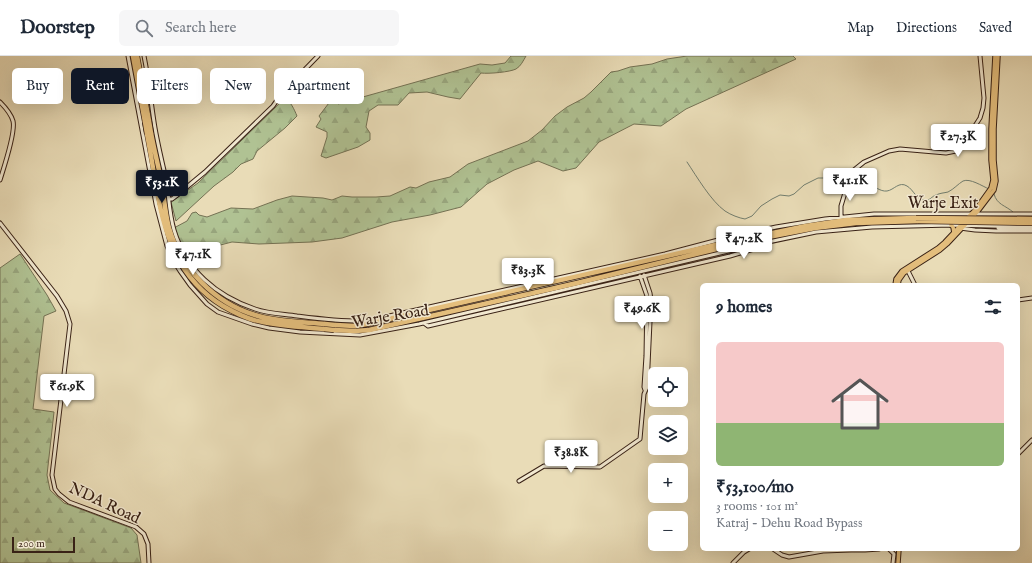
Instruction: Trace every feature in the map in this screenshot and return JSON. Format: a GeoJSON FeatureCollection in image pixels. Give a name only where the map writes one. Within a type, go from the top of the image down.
{"type":"FeatureCollection","features":[{"type":"Feature","properties":{"kind":"highway"},"geometry":{"type":"LineString","coordinates":[[133,56],[147,121],[151,132],[169,229],[179,252],[192,270],[207,288],[219,297],[242,310],[267,318],[324,326],[332,331],[369,330],[438,311],[733,243],[763,239],[815,228],[917,220],[1032,223]]}},
{"type":"Feature","properties":{"kind":"highway"},"geometry":{"type":"LineString","coordinates":[[137,56],[147,121]]}},
{"type":"Feature","properties":{"kind":"highway"},"geometry":{"type":"LineString","coordinates":[[151,132],[161,209],[168,238],[184,269],[201,289],[215,301],[231,311],[262,322],[294,327],[324,326]]}},
{"type":"Feature","properties":{"kind":"highway"},"geometry":{"type":"LineString","coordinates":[[763,239],[806,226],[847,220],[1032,219]]}},
{"type":"Feature","properties":{"kind":"highway"},"geometry":{"type":"LineString","coordinates":[[867,223],[872,227]]}},
{"type":"Feature","properties":{"kind":"main road"},"geometry":{"type":"LineString","coordinates":[[991,191],[993,180],[991,160],[991,129],[995,56]]}},
{"type":"Feature","properties":{"kind":"main road"},"geometry":{"type":"LineString","coordinates":[[896,283],[898,276],[943,248],[976,212],[991,191],[996,181],[994,130],[998,56]]}},
{"type":"Feature","properties":{"kind":"main road"},"geometry":{"type":"LineString","coordinates":[[950,225],[953,228],[954,233]]}},
{"type":"Feature","properties":{"kind":"main road"},"geometry":{"type":"LineString","coordinates":[[899,283],[900,278],[912,265],[941,246],[962,227]]}},
{"type":"Feature","properties":{"kind":"main road"},"geometry":{"type":"LineString","coordinates":[[898,551],[898,563]]}},
{"type":"Feature","properties":{"kind":"street","name":"Warje Road"},"geometry":{"type":"LineString","coordinates":[[128,56],[156,204],[167,246],[173,260],[190,285],[207,304],[218,312],[260,326],[300,332],[332,331],[360,335],[388,331],[740,248],[753,247],[763,239]]}},
{"type":"Feature","properties":{"kind":"street","name":"Warje Road"},"geometry":{"type":"LineString","coordinates":[[144,56],[154,124],[151,132],[169,199],[174,230],[192,270],[220,293],[256,310],[348,322],[367,321],[665,254],[702,243],[759,231]]}},
{"type":"Feature","properties":{"kind":"street"},"geometry":{"type":"LineString","coordinates":[[169,199],[176,196],[205,172],[273,106],[282,93],[318,56]]}},
{"type":"Feature","properties":{"kind":"street"},"geometry":{"type":"LineString","coordinates":[[841,217],[841,206],[849,180],[854,170],[864,162],[894,149],[904,148],[918,151],[946,153],[960,149],[980,118],[983,108],[984,98],[980,56]]}},
{"type":"Feature","properties":{"kind":"street"},"geometry":{"type":"LineString","coordinates":[[0,102],[13,121],[13,130],[0,180]]}},
{"type":"Feature","properties":{"kind":"street"},"geometry":{"type":"LineString","coordinates":[[141,126],[154,124]]}},
{"type":"Feature","properties":{"kind":"street"},"geometry":{"type":"LineString","coordinates":[[142,131],[151,132]]}},
{"type":"Feature","properties":{"kind":"street","name":"Warje Exit"},"geometry":{"type":"LineString","coordinates":[[759,231],[841,217],[880,214],[976,212],[1032,214]]}},
{"type":"Feature","properties":{"kind":"street","name":"NDA Road"},"geometry":{"type":"LineString","coordinates":[[0,223],[57,296],[66,311],[70,324],[52,475],[55,489],[69,502],[136,527],[144,534],[148,544],[149,563]]}},
{"type":"Feature","properties":{"kind":"street","name":"Warje Exit"},"geometry":{"type":"LineString","coordinates":[[763,239],[822,231],[872,227],[950,225],[962,227],[1032,227]]}},
{"type":"Feature","properties":{"kind":"street"},"geometry":{"type":"LineString","coordinates":[[962,227],[1032,231]]}},
{"type":"Feature","properties":{"kind":"street"},"geometry":{"type":"LineString","coordinates":[[759,231],[763,239]]}},
{"type":"Feature","properties":{"kind":"street"},"geometry":{"type":"LineString","coordinates":[[424,323],[428,326],[642,276],[753,247],[749,233]]}},
{"type":"Feature","properties":{"kind":"street"},"geometry":{"type":"LineString","coordinates":[[738,236],[740,248]]}},
{"type":"Feature","properties":{"kind":"street"},"geometry":{"type":"LineString","coordinates":[[907,270],[914,283]]}},
{"type":"Feature","properties":{"kind":"street"},"geometry":{"type":"LineString","coordinates":[[642,276],[643,272]]}},
{"type":"Feature","properties":{"kind":"street"},"geometry":{"type":"LineString","coordinates":[[519,481],[544,466],[600,467],[640,438],[645,388],[649,296],[642,276],[639,273]]}},
{"type":"Feature","properties":{"kind":"street"},"geometry":{"type":"LineString","coordinates":[[1020,300],[1032,298]]}},
{"type":"Feature","properties":{"kind":"street"},"geometry":{"type":"LineString","coordinates":[[328,319],[332,331]]}},
{"type":"Feature","properties":{"kind":"street"},"geometry":{"type":"LineString","coordinates":[[332,331],[333,320]]}},
{"type":"Feature","properties":{"kind":"street"},"geometry":{"type":"LineString","coordinates":[[1020,452],[1032,440]]}},
{"type":"Feature","properties":{"kind":"street"},"geometry":{"type":"LineString","coordinates":[[733,563],[746,551]]}},
{"type":"Feature","properties":{"kind":"street"},"geometry":{"type":"LineString","coordinates":[[776,551],[783,556],[789,557],[823,551]]}},
{"type":"Feature","properties":{"kind":"street"},"geometry":{"type":"LineString","coordinates":[[891,551],[894,554],[893,563]]}},
{"type":"Feature","properties":{"kind":"green space"},"geometry":{"type":"Polygon","coordinates":[[[511,56],[526,56],[521,65],[516,69],[481,73],[460,99],[427,92],[409,93],[398,105],[378,105],[369,111],[366,127],[370,133],[370,140],[358,147],[326,158],[321,156],[327,137],[327,132],[316,127],[321,119],[319,116],[328,104],[364,104],[364,97],[480,64],[492,65],[505,63],[511,56]]]}},
{"type":"Feature","properties":{"kind":"green space"},"geometry":{"type":"Polygon","coordinates":[[[687,56],[793,56],[796,59],[686,109],[661,126],[634,124],[599,142],[576,168],[563,171],[538,161],[514,170],[487,184],[461,207],[430,215],[392,222],[342,238],[312,242],[259,244],[232,242],[197,251],[182,252],[176,243],[172,229],[187,221],[192,213],[196,212],[199,215],[207,217],[231,208],[253,209],[292,196],[332,200],[342,196],[390,196],[410,187],[416,188],[429,182],[450,177],[468,164],[528,141],[542,130],[555,116],[567,107],[584,98],[611,72],[687,56]]]}},
{"type":"Feature","properties":{"kind":"green space"},"geometry":{"type":"Polygon","coordinates":[[[279,104],[291,104],[297,116],[257,151],[253,159],[241,164],[214,186],[176,221],[171,202],[198,183],[279,104]]]}},
{"type":"Feature","properties":{"kind":"green space"},"geometry":{"type":"Polygon","coordinates":[[[20,254],[56,311],[44,316],[33,409],[54,412],[47,475],[50,490],[64,503],[131,528],[137,535],[141,563],[0,563],[0,268],[20,254]]]}},
{"type":"Feature","properties":{"kind":"waterway"},"geometry":{"type":"LineString","coordinates":[[687,162],[704,188],[720,207],[730,214],[745,219],[752,216],[761,206],[772,199],[780,195],[789,196],[794,194],[804,185],[818,178],[831,178],[839,184],[846,184]]}},
{"type":"Feature","properties":{"kind":"waterway"},"geometry":{"type":"LineString","coordinates":[[849,184],[865,182],[884,191],[890,190],[899,185],[904,185],[922,200],[927,200],[938,194],[948,192],[966,180],[972,181],[989,189]]}},
{"type":"Feature","properties":{"kind":"waterway"},"geometry":{"type":"LineString","coordinates":[[994,194],[999,203],[1013,212]]}}]}
